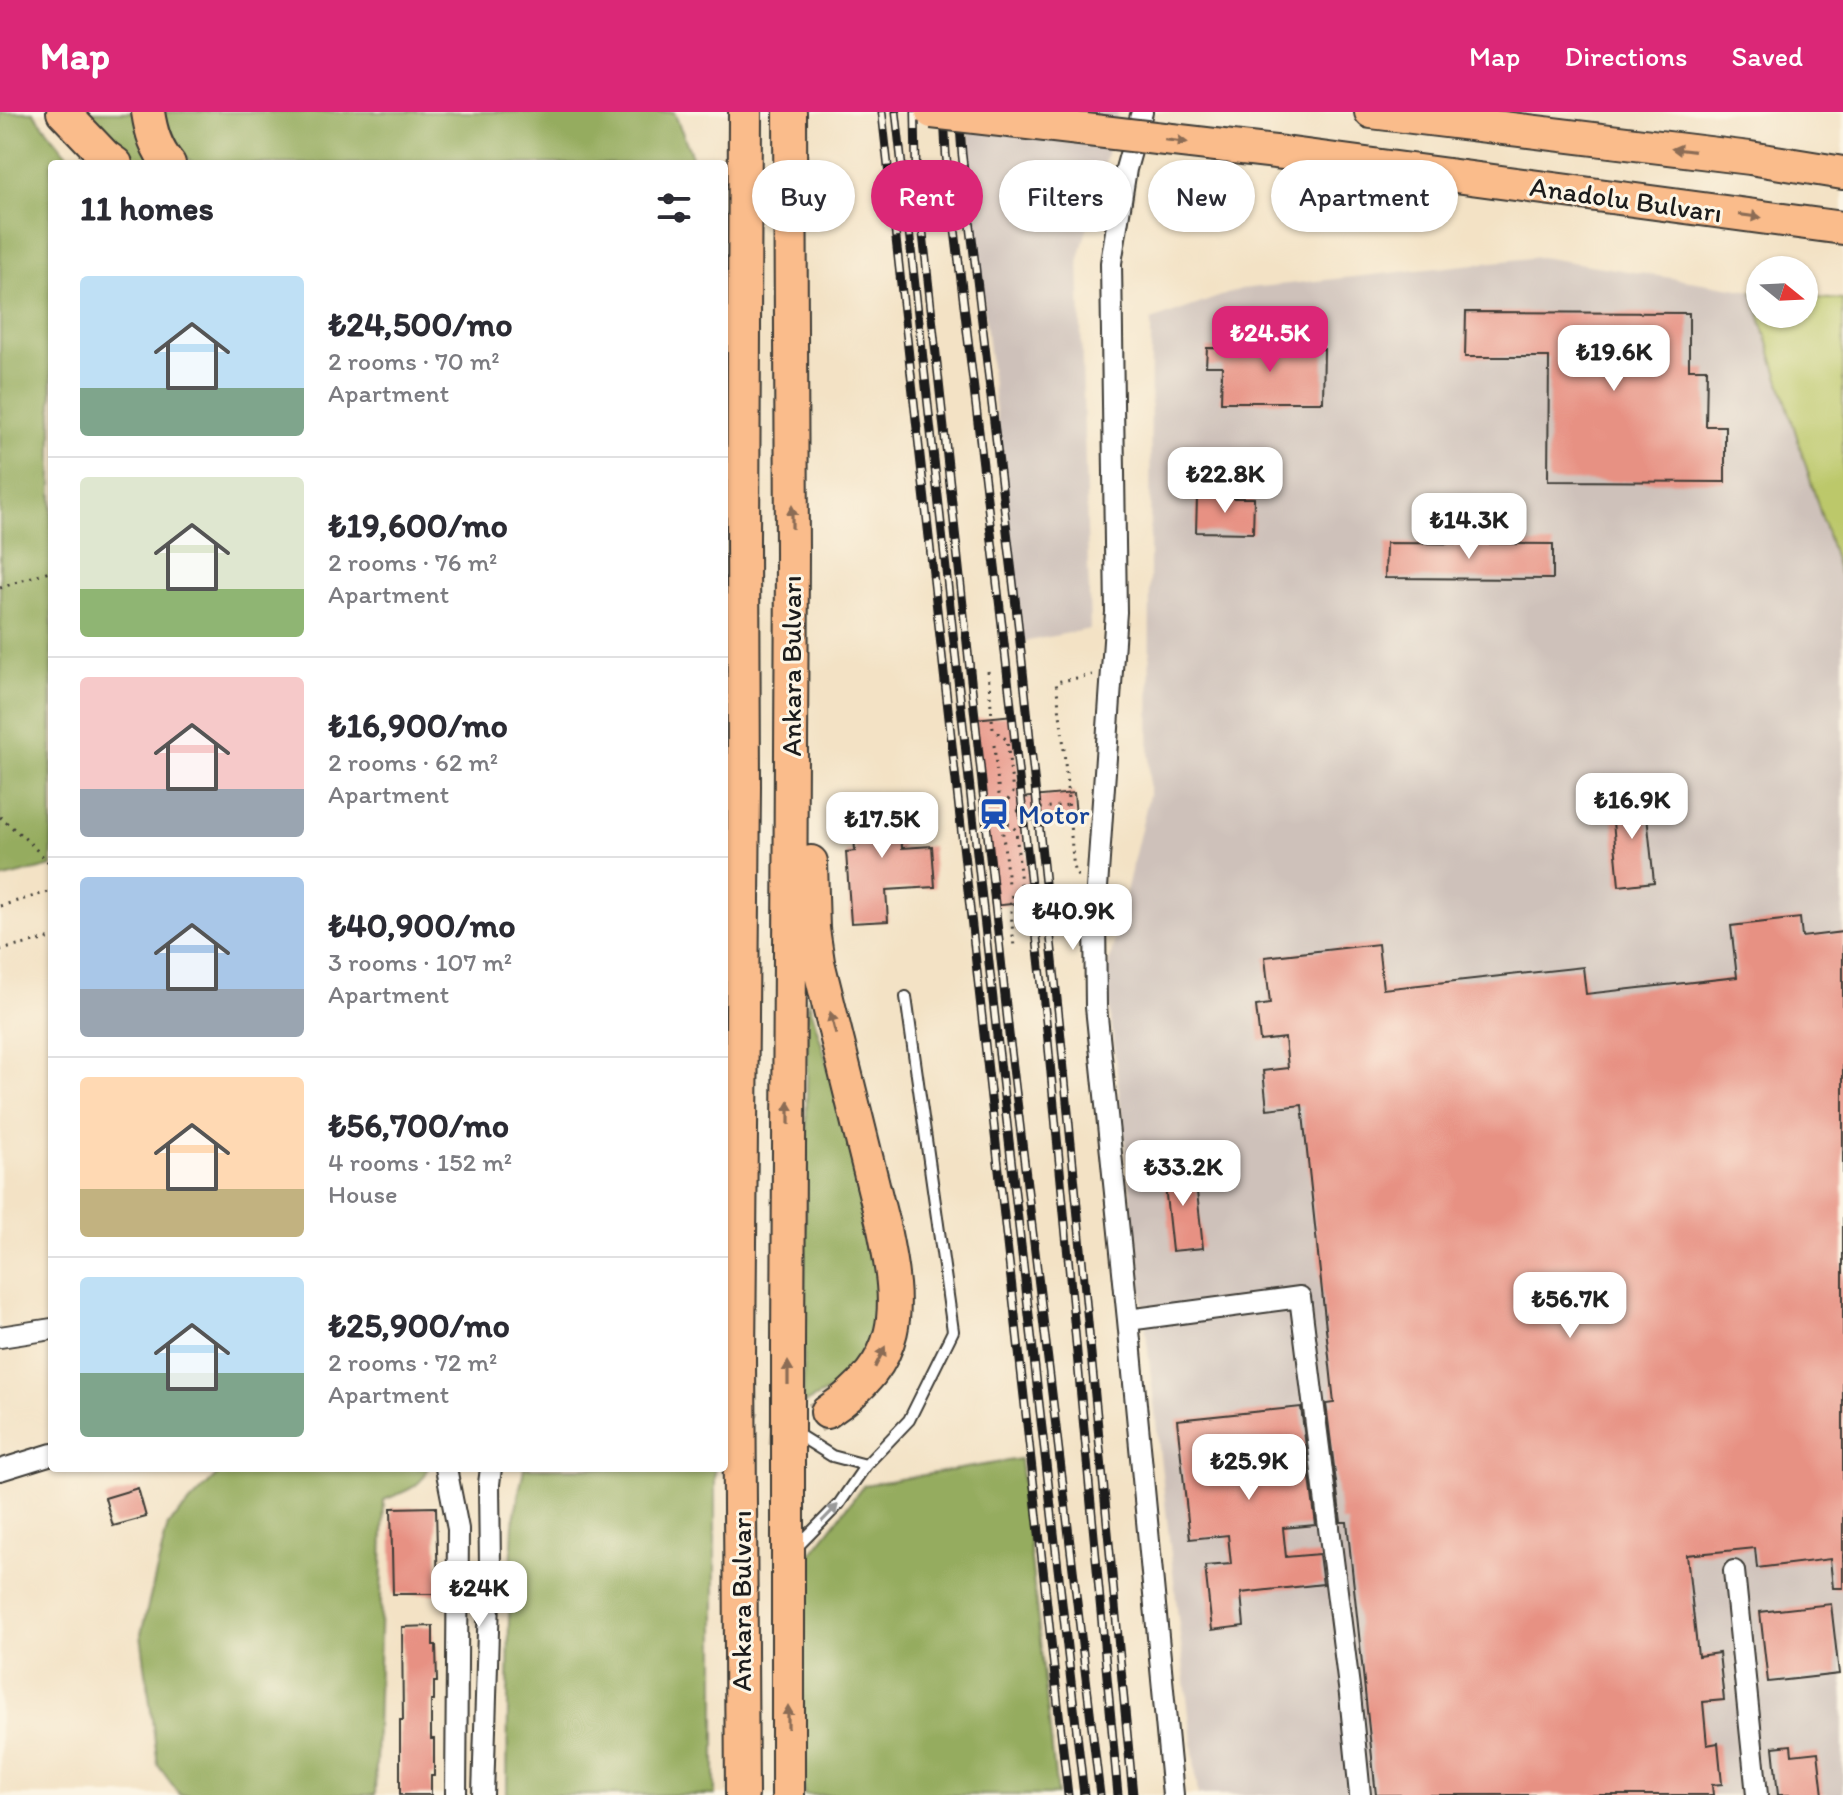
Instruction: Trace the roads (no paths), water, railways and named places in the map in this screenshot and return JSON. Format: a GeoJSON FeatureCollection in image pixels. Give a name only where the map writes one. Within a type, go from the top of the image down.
{"type":"FeatureCollection","features":[{"type":"Feature","properties":{"kind":"main road"},"geometry":{"type":"LineString","coordinates":[[63,112],[110,160]]}},
{"type":"Feature","properties":{"kind":"main road"},"geometry":{"type":"LineString","coordinates":[[148,112],[153,139],[165,160]]}},
{"type":"Feature","properties":{"kind":"main road","name":"Ankara Bulvarı"},"geometry":{"type":"LineString","coordinates":[[742,1795],[739,1344],[745,112]]}},
{"type":"Feature","properties":{"kind":"main road","name":"Ankara Bulvarı"},"geometry":{"type":"LineString","coordinates":[[788,1795],[792,553],[790,112]]}},
{"type":"Feature","properties":{"kind":"main road","name":"Anadolu Bulvarı"},"geometry":{"type":"LineString","coordinates":[[932,112],[1284,153],[1843,228]]}},
{"type":"Feature","properties":{"kind":"main road","name":"Anadolu Bulvarı"},"geometry":{"type":"LineString","coordinates":[[1371,112],[1750,158],[1843,173]]}},
{"type":"Feature","properties":{"kind":"main road"},"geometry":{"type":"LineString","coordinates":[[728,247],[744,183]]}},
{"type":"Feature","properties":{"kind":"main road"},"geometry":{"type":"LineString","coordinates":[[792,553],[809,661],[813,929],[816,951],[884,1229],[895,1294],[889,1338],[878,1363],[860,1387],[827,1412]]}},
{"type":"Feature","properties":{"kind":"main road"},"geometry":{"type":"LineString","coordinates":[[728,728],[744,786],[728,900]]}},
{"type":"Feature","properties":{"kind":"street"},"geometry":{"type":"LineString","coordinates":[[1142,112],[1126,169],[1111,263],[1116,612],[1095,917],[1096,1007],[1173,1795]]}},
{"type":"Feature","properties":{"kind":"street"},"geometry":{"type":"LineString","coordinates":[[1128,1320],[1300,1297],[1360,1795]]}},
{"type":"Feature","properties":{"kind":"street"},"geometry":{"type":"LineString","coordinates":[[0,1337],[48,1330]]}},
{"type":"Feature","properties":{"kind":"street"},"geometry":{"type":"LineString","coordinates":[[0,1470],[48,1455]]}},
{"type":"Feature","properties":{"kind":"street"},"geometry":{"type":"LineString","coordinates":[[447,1472],[458,1529],[456,1795]]}},
{"type":"Feature","properties":{"kind":"street"},"geometry":{"type":"LineString","coordinates":[[483,1795],[490,1472]]}},
{"type":"Feature","properties":{"kind":"street"},"geometry":{"type":"LineString","coordinates":[[1734,1571],[1757,1795]]}},
{"type":"Feature","properties":{"kind":"lane"},"geometry":{"type":"LineString","coordinates":[[788,1556],[839,1504],[866,1465],[909,1420],[953,1331],[906,997]]}},
{"type":"Feature","properties":{"kind":"lane"},"geometry":{"type":"LineString","coordinates":[[788,1428],[832,1456],[866,1465]]}},
{"type":"Feature","properties":{"kind":"tunnel"},"geometry":{"type":"LineString","coordinates":[[728,1417],[755,1428],[789,1430],[827,1412]]}},
{"type":"Feature","properties":{"kind":"railway"},"geometry":{"type":"LineString","coordinates":[[882,112],[1068,1795]]}},
{"type":"Feature","properties":{"kind":"railway"},"geometry":{"type":"LineString","coordinates":[[896,112],[1084,1795]]}},
{"type":"Feature","properties":{"kind":"railway"},"geometry":{"type":"LineString","coordinates":[[915,112],[916,168],[1009,1034],[1100,1795]]}},
{"type":"Feature","properties":{"kind":"railway"},"geometry":{"type":"LineString","coordinates":[[944,112],[946,154],[1047,1030],[1118,1795]]}},
{"type":"Feature","properties":{"kind":"railway"},"geometry":{"type":"LineString","coordinates":[[959,112],[1018,623],[1060,1028],[1133,1795]]}},
{"type":"Feature","properties":{"kind":"place","name":"Motor"},"geometry":{"type":"Point","coordinates":[994,814]}}]}
